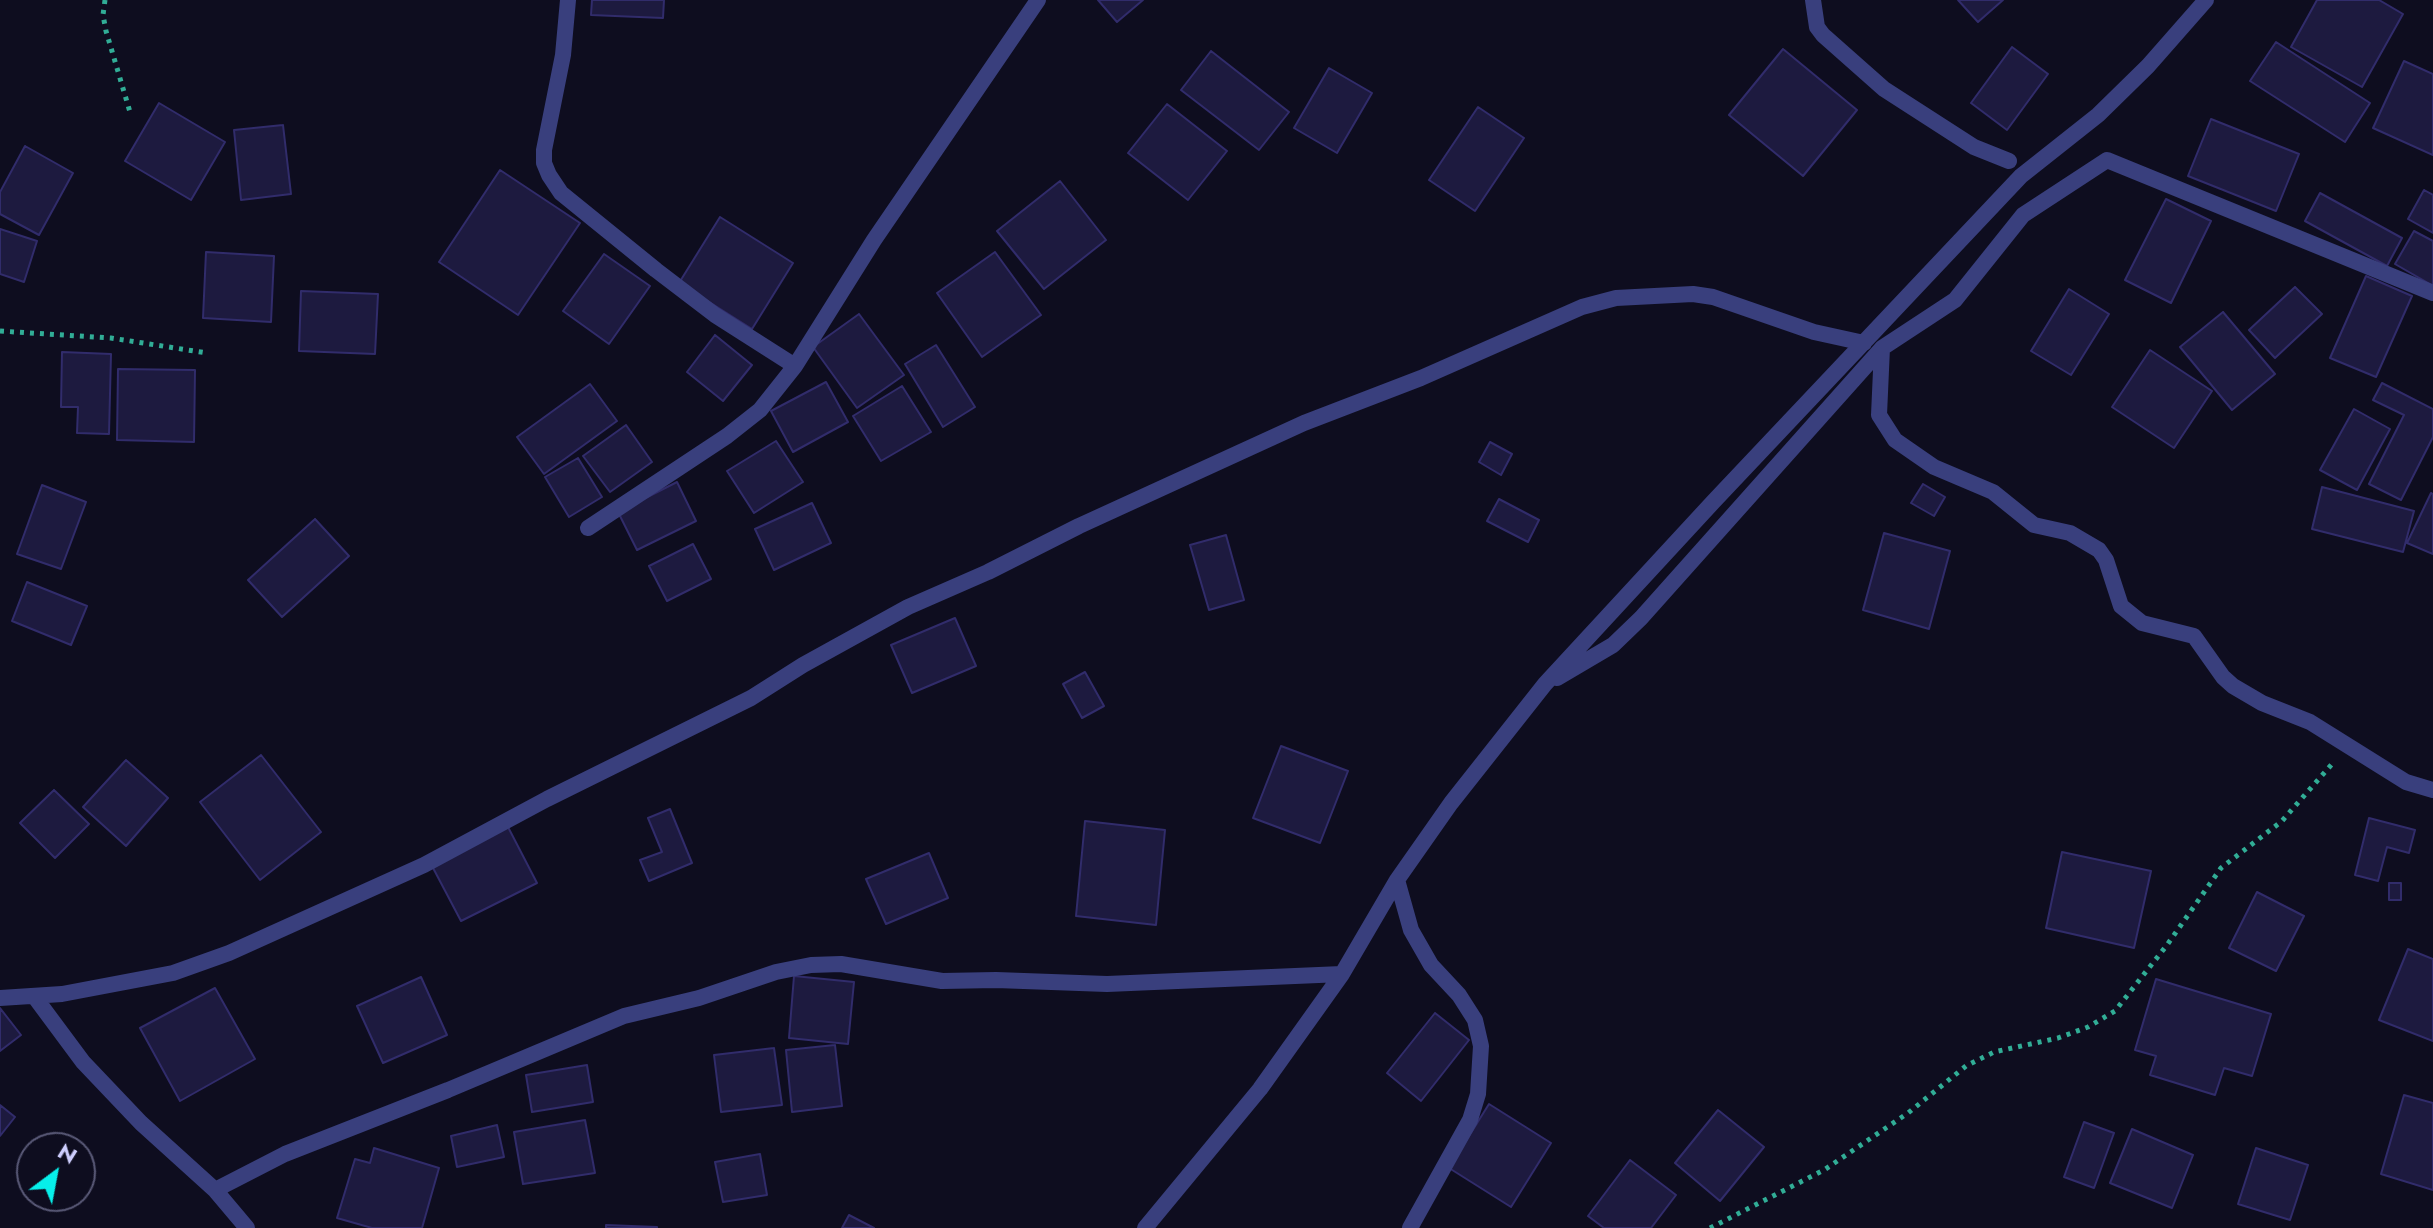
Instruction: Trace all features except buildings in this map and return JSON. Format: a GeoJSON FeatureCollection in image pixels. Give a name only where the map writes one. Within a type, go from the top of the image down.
{"type":"FeatureCollection","features":[{"type":"Feature","properties":{"kind":"street"},"geometry":{"type":"LineString","coordinates":[[568,0],[563,55],[544,150],[544,163],[549,175],[561,193],[656,270],[715,315],[795,366]]}},
{"type":"Feature","properties":{"kind":"street"},"geometry":{"type":"LineString","coordinates":[[588,528],[727,436],[760,410],[795,366],[874,240],[1038,0]]}},
{"type":"Feature","properties":{"kind":"street"},"geometry":{"type":"LineString","coordinates":[[1813,0],[1817,27],[1823,35],[1884,89],[1974,147],[2009,161]]}},
{"type":"Feature","properties":{"kind":"street"},"geometry":{"type":"LineString","coordinates":[[1145,1228],[1260,1089],[1342,974],[1397,880],[1451,803],[1545,684],[2021,176],[2098,115],[2148,66],[2206,0]]}},
{"type":"Feature","properties":{"kind":"street"},"geometry":{"type":"LineString","coordinates":[[1545,684],[1613,645],[1641,618],[1882,348],[1955,300],[2023,215],[2107,160],[2433,293]]}},
{"type":"Feature","properties":{"kind":"street"},"geometry":{"type":"LineString","coordinates":[[0,998],[62,994],[173,973],[229,953],[374,890],[547,799],[751,698],[803,665],[908,607],[1304,423],[1421,378],[1582,307],[1616,298],[1693,294],[1713,297],[1814,332],[1864,343]]}},
{"type":"Feature","properties":{"kind":"street"},"geometry":{"type":"LineString","coordinates":[[1882,348],[1879,415],[1895,440],[1934,467],[1993,492],[2034,525],[2083,539],[2103,555],[2117,598],[2129,613],[2142,623],[2194,636],[2233,686],[2262,703],[2310,722],[2406,782],[2433,790]]}},
{"type":"Feature","properties":{"kind":"street"},"geometry":{"type":"LineString","coordinates":[[1397,880],[1411,930],[1431,965],[1459,995],[1475,1020],[1481,1046],[1478,1094],[1470,1120],[1410,1228]]}},
{"type":"Feature","properties":{"kind":"street"},"geometry":{"type":"LineString","coordinates":[[215,1190],[285,1154],[624,1016],[699,998],[776,972],[811,965],[841,964],[942,981],[1107,984],[1342,974]]}},
{"type":"Feature","properties":{"kind":"street"},"geometry":{"type":"LineString","coordinates":[[34,996],[83,1062],[141,1123],[215,1190],[247,1228]]}},
{"type":"Feature","properties":{"kind":"path"},"geometry":{"type":"LineString","coordinates":[[105,0],[103,15],[106,31],[130,112]]}},
{"type":"Feature","properties":{"kind":"path"},"geometry":{"type":"LineString","coordinates":[[0,331],[111,338],[207,353]]}},
{"type":"Feature","properties":{"kind":"path"},"geometry":{"type":"LineString","coordinates":[[1710,1228],[1824,1170],[1908,1113],[1966,1066],[1994,1052],[2058,1038],[2088,1027],[2115,1011],[2167,945],[2221,868],[2282,821],[2347,744]]}}]}
